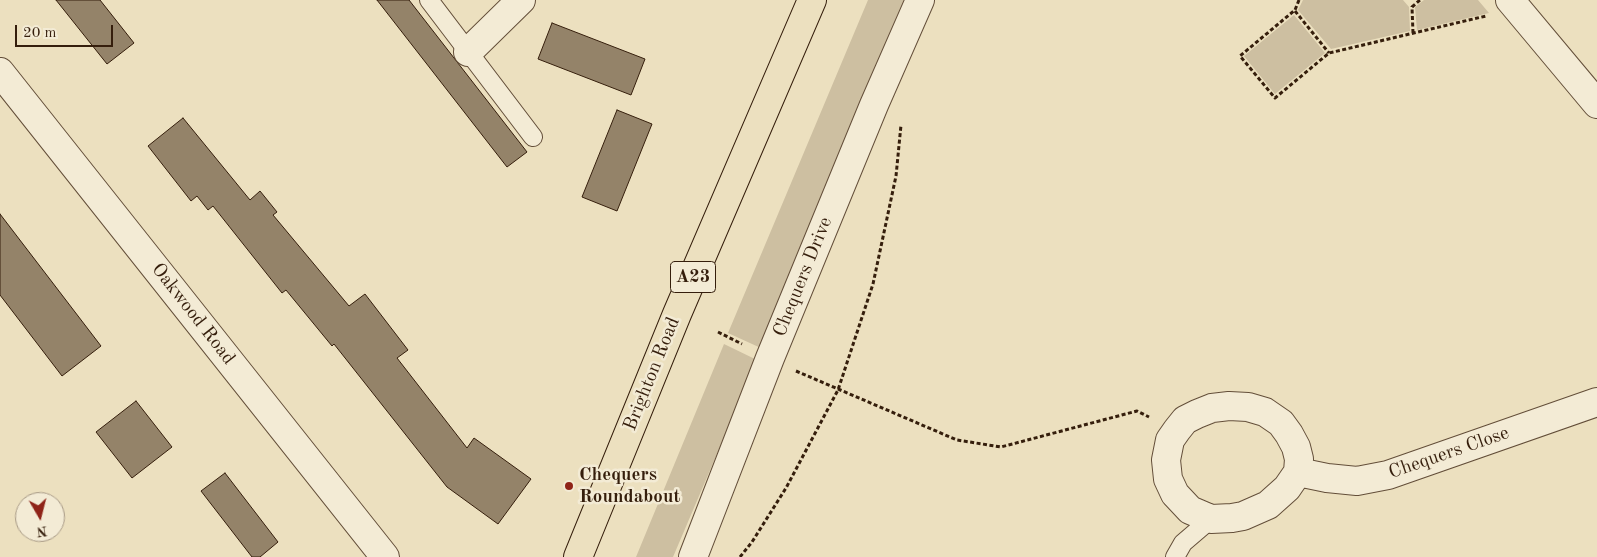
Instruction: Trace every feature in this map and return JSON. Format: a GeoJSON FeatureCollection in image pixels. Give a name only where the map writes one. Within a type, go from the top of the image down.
{"type":"FeatureCollection","features":[{"type":"Feature","properties":{"kind":"main road","name":"Brighton Road"},"geometry":{"type":"LineString","coordinates":[[578,557],[677,314],[812,0]]}},
{"type":"Feature","properties":{"kind":"street"},"geometry":{"type":"LineString","coordinates":[[468,52],[521,0]]}},
{"type":"Feature","properties":{"kind":"street","name":"Chequers Drive"},"geometry":{"type":"LineString","coordinates":[[693,557],[770,358],[874,105],[920,0]]}},
{"type":"Feature","properties":{"kind":"street"},"geometry":{"type":"LineString","coordinates":[[1514,4],[1597,104]]}},
{"type":"Feature","properties":{"kind":"street","name":"Oakwood Road"},"geometry":{"type":"LineString","coordinates":[[0,72],[385,557]]}},
{"type":"Feature","properties":{"kind":"street","name":"Chequers Close"},"geometry":{"type":"LineString","coordinates":[[1298,472],[1327,478],[1357,481],[1388,475],[1597,402]]}},
{"type":"Feature","properties":{"kind":"street"},"geometry":{"type":"LineString","coordinates":[[1228,406],[1248,407],[1265,412],[1281,423],[1289,434],[1299,459],[1298,472],[1287,488],[1268,505],[1243,516],[1211,519],[1190,510],[1175,494],[1168,479],[1166,460],[1170,440],[1177,430],[1186,420],[1212,408],[1228,406]]}},
{"type":"Feature","properties":{"kind":"lane"},"geometry":{"type":"LineString","coordinates":[[429,0],[533,137]]}},
{"type":"Feature","properties":{"kind":"lane"},"geometry":{"type":"LineString","coordinates":[[1175,557],[1182,543],[1211,519]]}},
{"type":"Feature","properties":{"kind":"path"},"geometry":{"type":"LineString","coordinates":[[1299,0],[1295,10],[1240,56],[1274,98],[1329,53],[1413,33],[1514,4]]}},
{"type":"Feature","properties":{"kind":"path"},"geometry":{"type":"LineString","coordinates":[[1413,33],[1412,7],[1420,0]]}},
{"type":"Feature","properties":{"kind":"path"},"geometry":{"type":"LineString","coordinates":[[1295,10],[1329,53]]}},
{"type":"Feature","properties":{"kind":"path"},"geometry":{"type":"LineString","coordinates":[[740,557],[752,542],[786,488],[838,390],[872,284],[896,176],[901,121],[874,105]]}},
{"type":"Feature","properties":{"kind":"path"},"geometry":{"type":"LineString","coordinates":[[718,332],[743,344]]}},
{"type":"Feature","properties":{"kind":"path"},"geometry":{"type":"LineString","coordinates":[[794,371],[957,440],[1001,447],[1137,411],[1177,430]]}},
{"type":"Feature","properties":{"kind":"shaded area"},"geometry":{"type":"Polygon","coordinates":[[[868,0],[908,0],[763,349],[728,333],[868,0]]]}},
{"type":"Feature","properties":{"kind":"shaded area"},"geometry":{"type":"Polygon","coordinates":[[[1303,0],[1403,0],[1409,7],[1410,31],[1331,49],[1298,10],[1303,0]]]}},
{"type":"Feature","properties":{"kind":"shaded area"},"geometry":{"type":"Polygon","coordinates":[[[1424,0],[1478,0],[1489,13],[1417,30],[1415,7],[1424,0]]]}},
{"type":"Feature","properties":{"kind":"shaded area"},"geometry":{"type":"Polygon","coordinates":[[[1294,15],[1325,53],[1275,94],[1244,56],[1294,15]]]}},
{"type":"Feature","properties":{"kind":"shaded area"},"geometry":{"type":"Polygon","coordinates":[[[724,344],[757,360],[673,557],[636,557],[724,344]]]}},
{"type":"Feature","properties":{"kind":"building"},"geometry":{"type":"Polygon","coordinates":[[[56,0],[100,0],[134,43],[107,64],[56,0]]]}},
{"type":"Feature","properties":{"kind":"building"},"geometry":{"type":"Polygon","coordinates":[[[377,0],[409,0],[527,152],[507,167],[377,0]]]}},
{"type":"Feature","properties":{"kind":"building"},"geometry":{"type":"Polygon","coordinates":[[[552,23],[645,59],[631,95],[538,59],[552,23]]]}},
{"type":"Feature","properties":{"kind":"building"},"geometry":{"type":"Polygon","coordinates":[[[617,110],[652,124],[617,211],[582,197],[617,110]]]}},
{"type":"Feature","properties":{"kind":"building"},"geometry":{"type":"Polygon","coordinates":[[[183,118],[250,200],[260,191],[277,212],[273,215],[349,306],[365,294],[408,350],[397,358],[467,448],[474,438],[531,479],[498,524],[447,487],[334,344],[332,346],[286,290],[282,293],[213,206],[208,210],[197,196],[191,201],[148,146],[183,118]]]}},
{"type":"Feature","properties":{"kind":"building"},"geometry":{"type":"Polygon","coordinates":[[[0,214],[101,346],[62,376],[0,295],[0,214]]]}},
{"type":"Feature","properties":{"kind":"building"},"geometry":{"type":"Polygon","coordinates":[[[136,401],[172,447],[132,478],[96,432],[136,401]]]}},
{"type":"Feature","properties":{"kind":"building"},"geometry":{"type":"Polygon","coordinates":[[[225,473],[278,542],[260,557],[252,557],[201,491],[225,473]]]}},
{"type":"Feature","properties":{"kind":"place","name":"Chequers Roundabout"},"geometry":{"type":"Point","coordinates":[569,486]}}]}
